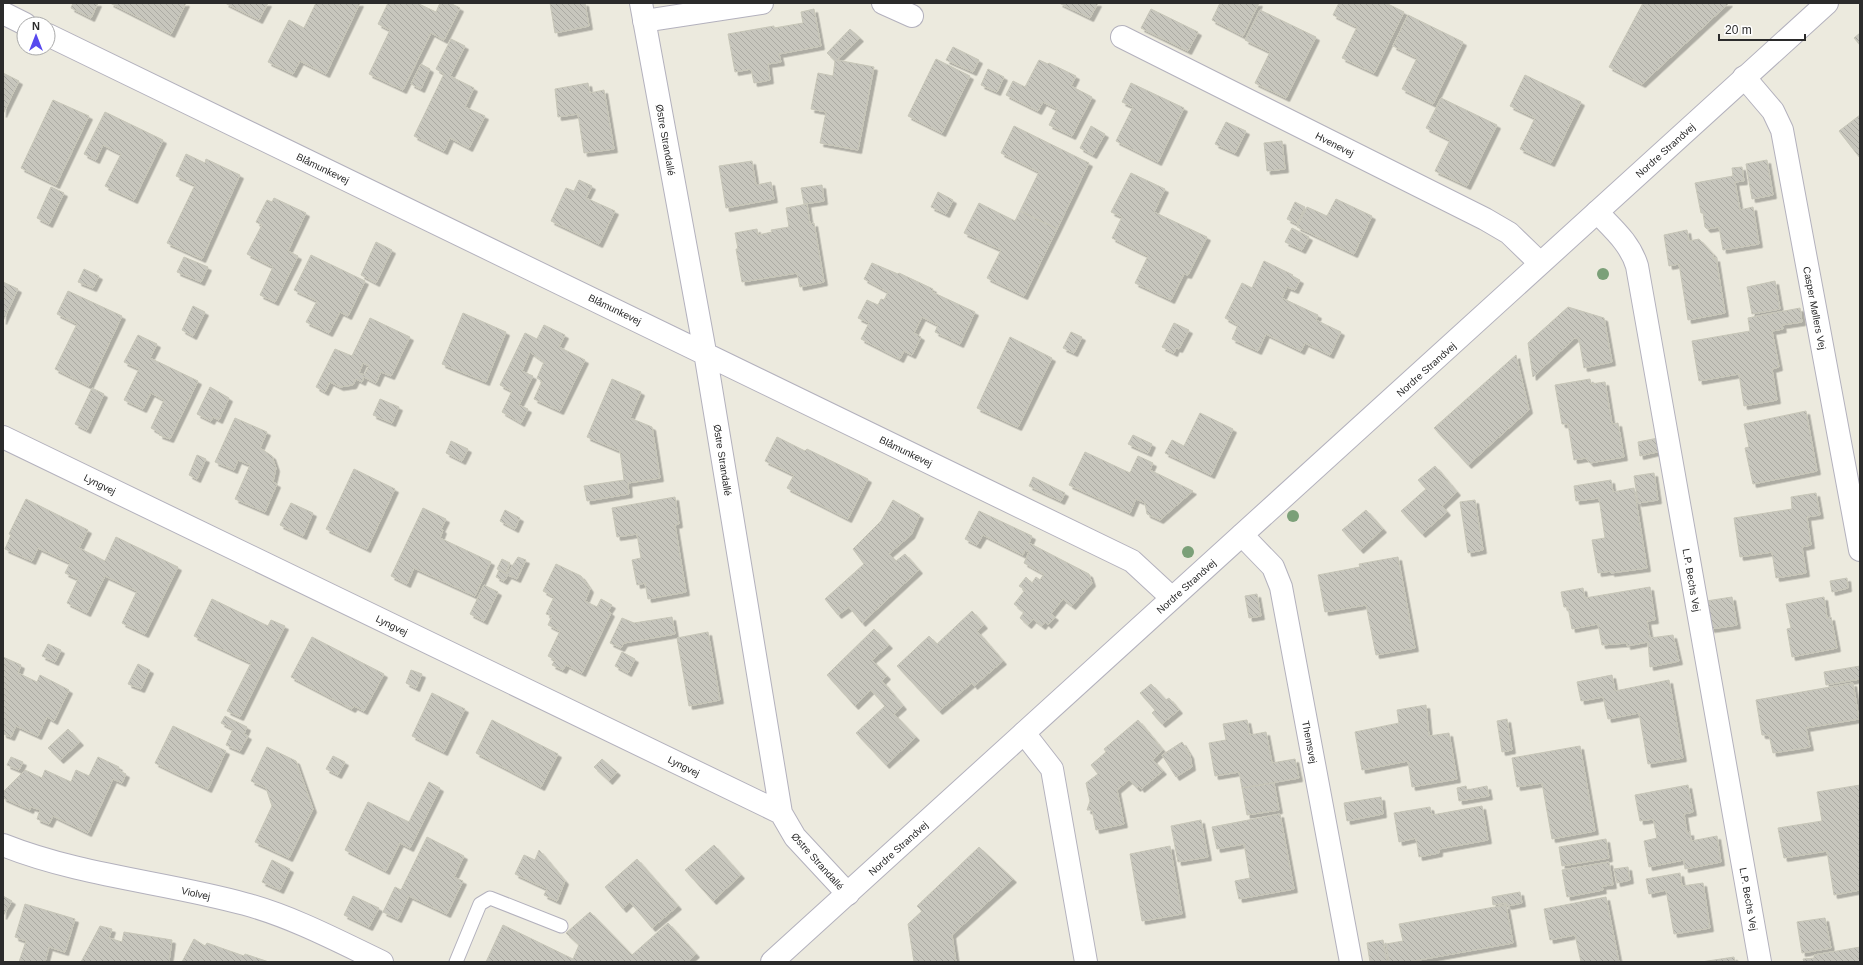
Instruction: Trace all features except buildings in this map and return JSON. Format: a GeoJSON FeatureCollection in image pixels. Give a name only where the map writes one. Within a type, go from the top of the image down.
{"type":"FeatureCollection","features":[{"type":"Feature","properties":{"kind":"street"},"geometry":{"type":"LineString","coordinates":[[643,12],[762,3]]}},
{"type":"Feature","properties":{"kind":"street"},"geometry":{"type":"LineString","coordinates":[[882,3],[912,16]]}},
{"type":"Feature","properties":{"kind":"street","name":"Nordre Strandvej"},"geometry":{"type":"LineString","coordinates":[[772,962],[1441,355],[1540,262],[1827,3]]}},
{"type":"Feature","properties":{"kind":"street","name":"Østre Strandallé"},"geometry":{"type":"LineString","coordinates":[[643,12],[705,352],[781,813],[795,837],[848,894]]}},
{"type":"Feature","properties":{"kind":"street"},"geometry":{"type":"LineString","coordinates":[[3,13],[16,19]]}},
{"type":"Feature","properties":{"kind":"street","name":"Hvenevej"},"geometry":{"type":"LineString","coordinates":[[1122,37],[1484,219],[1509,233],[1540,262]]}},
{"type":"Feature","properties":{"kind":"street","name":"Blåmunkevej"},"geometry":{"type":"LineString","coordinates":[[56,39],[705,352],[1132,561],[1172,598]]}},
{"type":"Feature","properties":{"kind":"street","name":"Casper Møllers Vej"},"geometry":{"type":"LineString","coordinates":[[1744,77],[1773,111],[1782,130],[1860,550]]}},
{"type":"Feature","properties":{"kind":"street","name":"L.P. Bechs Vej"},"geometry":{"type":"LineString","coordinates":[[1596,212],[1627,244],[1633,254],[1637,266],[1760,962]]}},
{"type":"Feature","properties":{"kind":"street","name":"Lyngvej"},"geometry":{"type":"LineString","coordinates":[[3,437],[781,813]]}},
{"type":"Feature","properties":{"kind":"street","name":"Themsvej"},"geometry":{"type":"LineString","coordinates":[[1242,535],[1272,567],[1278,577],[1281,587],[1351,962]]}},
{"type":"Feature","properties":{"kind":"street"},"geometry":{"type":"LineString","coordinates":[[1024,733],[1052,769],[1086,962]]}},
{"type":"Feature","properties":{"kind":"street","name":"Violvej"},"geometry":{"type":"LineString","coordinates":[[3,845],[32,857],[91,872],[200,893],[246,904],[309,927],[382,962]]}},
{"type":"Feature","properties":{"kind":"lane"},"geometry":{"type":"LineString","coordinates":[[456,962],[480,904],[490,898],[561,926]]}}]}
